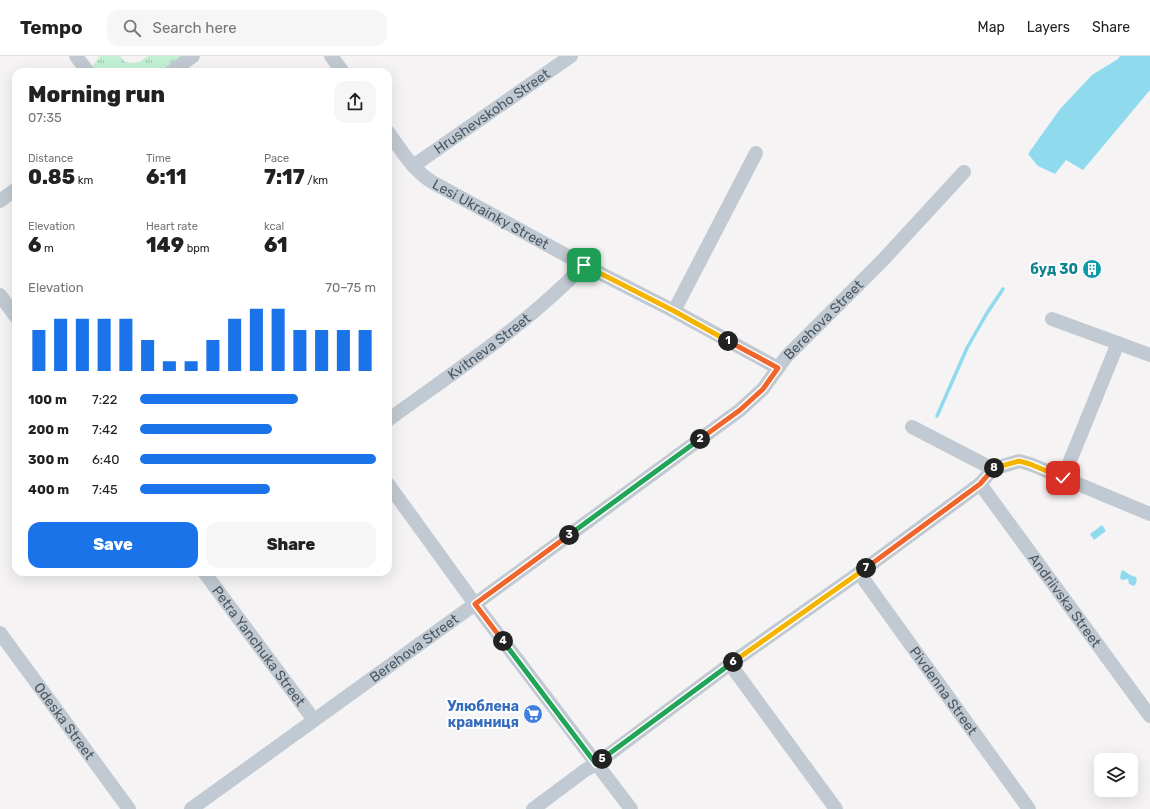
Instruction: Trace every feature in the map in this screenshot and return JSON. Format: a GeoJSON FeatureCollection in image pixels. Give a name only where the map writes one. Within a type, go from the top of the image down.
{"type":"FeatureCollection","features":[{"type":"Feature","properties":{"kind":"street"},"geometry":{"type":"LineString","coordinates":[[76,56],[85,68]]}},
{"type":"Feature","properties":{"kind":"street"},"geometry":{"type":"LineString","coordinates":[[176,68],[193,56]]}},
{"type":"Feature","properties":{"kind":"street"},"geometry":{"type":"LineString","coordinates":[[332,56],[340,68]]}},
{"type":"Feature","properties":{"kind":"street","name":"Hrushevskoho Street"},"geometry":{"type":"LineString","coordinates":[[413,166],[571,56]]}},
{"type":"Feature","properties":{"kind":"street","name":"Lesi Ukrainky Street"},"geometry":{"type":"LineString","coordinates":[[392,137],[413,166],[422,176],[432,182],[778,368]]}},
{"type":"Feature","properties":{"kind":"street"},"geometry":{"type":"LineString","coordinates":[[674,311],[756,153]]}},
{"type":"Feature","properties":{"kind":"street","name":"Berehova Street"},"geometry":{"type":"LineString","coordinates":[[190,809],[475,604],[740,410],[763,389],[786,357],[882,261],[964,172]]}},
{"type":"Feature","properties":{"kind":"street"},"geometry":{"type":"LineString","coordinates":[[0,201],[12,192]]}},
{"type":"Feature","properties":{"kind":"street","name":"Kvitneva Street"},"geometry":{"type":"LineString","coordinates":[[392,417],[512,329],[556,292],[584,265]]}},
{"type":"Feature","properties":{"kind":"street"},"geometry":{"type":"LineString","coordinates":[[0,295],[12,312]]}},
{"type":"Feature","properties":{"kind":"street"},"geometry":{"type":"LineString","coordinates":[[1052,319],[1150,355]]}},
{"type":"Feature","properties":{"kind":"street"},"geometry":{"type":"LineString","coordinates":[[1063,478],[1118,343]]}},
{"type":"Feature","properties":{"kind":"street"},"geometry":{"type":"LineString","coordinates":[[912,427],[993,469]]}},
{"type":"Feature","properties":{"kind":"street"},"geometry":{"type":"LineString","coordinates":[[532,809],[980,484],[993,469],[1019,461],[1030,464],[1150,514]]}},
{"type":"Feature","properties":{"kind":"street","name":"Andriivska Street"},"geometry":{"type":"LineString","coordinates":[[980,484],[1150,716]]}},
{"type":"Feature","properties":{"kind":"street"},"geometry":{"type":"LineString","coordinates":[[392,490],[475,604],[631,809]]}},
{"type":"Feature","properties":{"kind":"street","name":"Pivdenna Street"},"geometry":{"type":"LineString","coordinates":[[859,573],[1029,809]]}},
{"type":"Feature","properties":{"kind":"street","name":"Petra Yanchuka Street"},"geometry":{"type":"LineString","coordinates":[[207,576],[314,720]]}},
{"type":"Feature","properties":{"kind":"street","name":"Odeska Street"},"geometry":{"type":"LineString","coordinates":[[0,633],[130,809]]}},
{"type":"Feature","properties":{"kind":"street"},"geometry":{"type":"LineString","coordinates":[[730,664],[836,809]]}},
{"type":"Feature","properties":{"kind":"green space"},"geometry":{"type":"Polygon","coordinates":[[[100,56],[120,56],[125,62],[131,63],[139,62],[148,56],[185,56],[168,68],[91,68],[100,56]]]}},
{"type":"Feature","properties":{"kind":"water"},"geometry":{"type":"Polygon","coordinates":[[[1120,56],[1150,56],[1150,90],[1083,170],[1066,160],[1055,174],[1038,166],[1028,154],[1060,109],[1092,75],[1118,59],[1120,56]]]}},
{"type":"Feature","properties":{"kind":"water"},"geometry":{"type":"Polygon","coordinates":[[[1102,525],[1106,531],[1094,540],[1090,534],[1102,525]]]}},
{"type":"Feature","properties":{"kind":"water"},"geometry":{"type":"Polygon","coordinates":[[[1123,570],[1136,577],[1136,584],[1134,586],[1129,584],[1128,579],[1122,580],[1120,578],[1123,570]]]}},
{"type":"Feature","properties":{"kind":"waterway"},"geometry":{"type":"LineString","coordinates":[[937,416],[967,348],[1003,289]]}},
{"type":"Feature","properties":{"kind":"place","name":"буд 30"},"geometry":{"type":"Point","coordinates":[1092,269]}},
{"type":"Feature","properties":{"kind":"place","name":"Улюблена крамниця"},"geometry":{"type":"Point","coordinates":[533,714]}},
{"type":"Feature","properties":{"kind":"route"},"geometry":{"type":"LineString","coordinates":[[584,265],[674,311],[778,368],[763,389],[740,410],[475,604],[596,764],[730,664],[859,573],[980,484],[993,469],[1019,461],[1063,478]]}}]}
